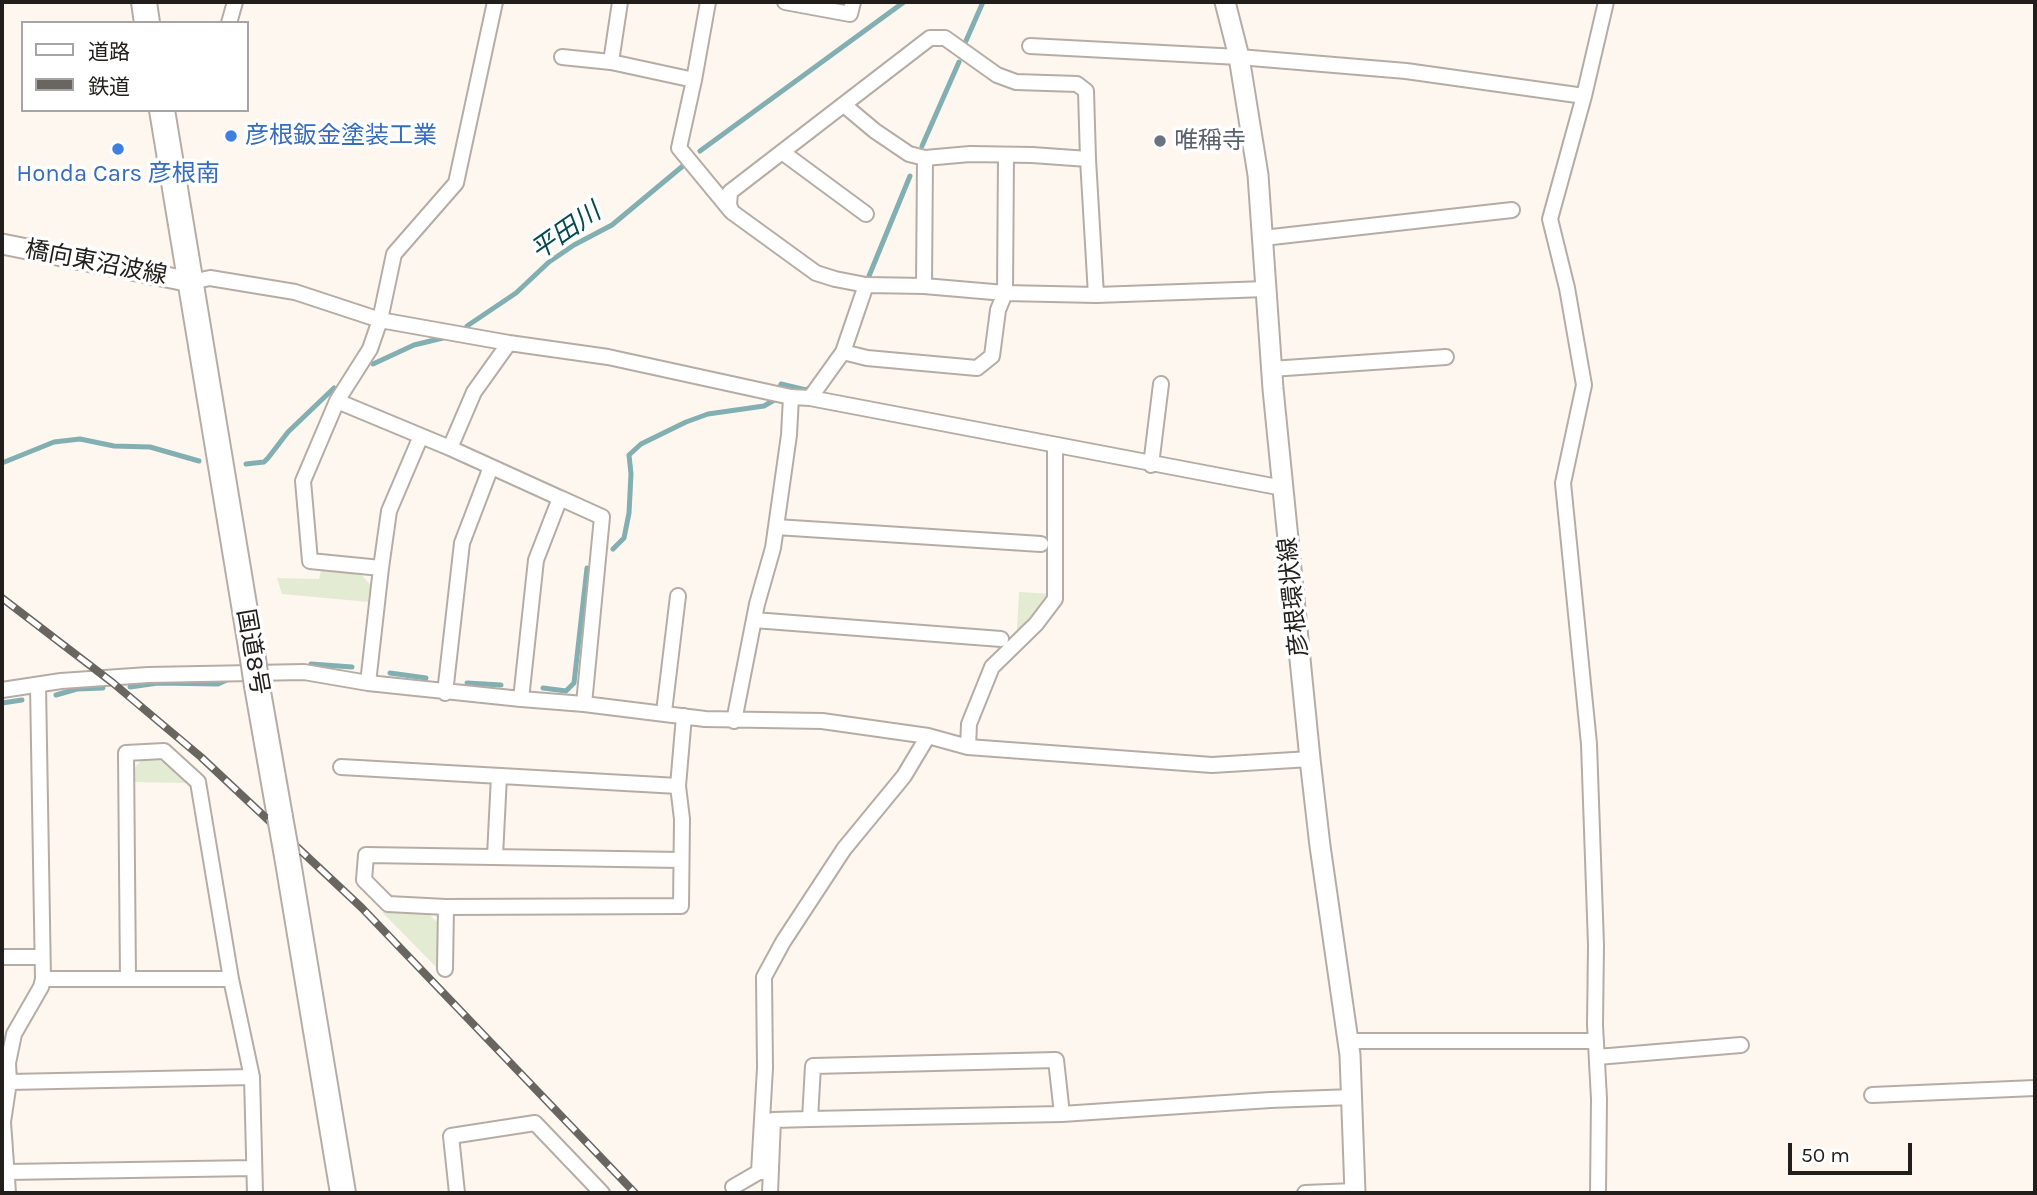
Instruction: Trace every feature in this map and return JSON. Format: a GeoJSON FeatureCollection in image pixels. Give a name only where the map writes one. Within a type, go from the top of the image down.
{"type":"FeatureCollection","features":[{"type":"Feature","properties":{"kind":"highway"},"geometry":{"type":"LineString","coordinates":[[144,2],[147,21]]}},
{"type":"Feature","properties":{"kind":"highway","name":"国道8号"},"geometry":{"type":"LineString","coordinates":[[162,112],[343,1193]]}},
{"type":"Feature","properties":{"kind":"main road","name":"彦根環状線"},"geometry":{"type":"LineString","coordinates":[[1225,2],[1239,57],[1258,175],[1271,369],[1310,759],[1349,1041],[1355,1192]]}},
{"type":"Feature","properties":{"kind":"main road","name":"橋向東沼波線"},"geometry":{"type":"LineString","coordinates":[[2,244],[191,282]]}},
{"type":"Feature","properties":{"kind":"street"},"geometry":{"type":"LineString","coordinates":[[229,21],[234,2]]}},
{"type":"Feature","properties":{"kind":"street"},"geometry":{"type":"LineString","coordinates":[[381,568],[310,561],[303,481],[337,401],[370,349],[380,320],[394,254],[456,183],[495,2]]}},
{"type":"Feature","properties":{"kind":"street"},"geometry":{"type":"LineString","coordinates":[[611,62],[620,2]]}},
{"type":"Feature","properties":{"kind":"street"},"geometry":{"type":"LineString","coordinates":[[708,2],[679,148],[732,212],[816,273],[866,285],[923,286],[1005,293],[1096,295],[1266,289]]}},
{"type":"Feature","properties":{"kind":"street"},"geometry":{"type":"LineString","coordinates":[[785,2],[850,14],[853,2]]}},
{"type":"Feature","properties":{"kind":"street"},"geometry":{"type":"LineString","coordinates":[[1598,1193],[1599,1099],[1590,744],[1563,483],[1584,385],[1567,288],[1550,219],[1584,96],[1606,2]]}},
{"type":"Feature","properties":{"kind":"street"},"geometry":{"type":"LineString","coordinates":[[732,212],[729,198],[733,188],[930,38],[945,38],[997,75],[1016,82],[1077,84],[1086,91],[1096,295]]}},
{"type":"Feature","properties":{"kind":"street"},"geometry":{"type":"LineString","coordinates":[[1030,46],[1239,57],[1406,71],[1584,96]]}},
{"type":"Feature","properties":{"kind":"street"},"geometry":{"type":"LineString","coordinates":[[562,57],[611,62],[694,80]]}},
{"type":"Feature","properties":{"kind":"street"},"geometry":{"type":"LineString","coordinates":[[844,105],[875,131],[909,154],[925,158],[970,153],[1088,159]]}},
{"type":"Feature","properties":{"kind":"street"},"geometry":{"type":"LineString","coordinates":[[782,152],[866,214]]}},
{"type":"Feature","properties":{"kind":"street"},"geometry":{"type":"LineString","coordinates":[[843,352],[867,358],[977,368],[992,356],[998,310],[1005,293],[1006,155]]}},
{"type":"Feature","properties":{"kind":"street"},"geometry":{"type":"LineString","coordinates":[[923,286],[925,158]]}},
{"type":"Feature","properties":{"kind":"street"},"geometry":{"type":"LineString","coordinates":[[1263,238],[1512,210]]}},
{"type":"Feature","properties":{"kind":"street"},"geometry":{"type":"LineString","coordinates":[[191,282],[209,278],[295,292],[380,320],[608,357],[791,397],[810,398],[1283,488]]}},
{"type":"Feature","properties":{"kind":"street"},"geometry":{"type":"LineString","coordinates":[[810,398],[843,352],[866,285]]}},
{"type":"Feature","properties":{"kind":"street"},"geometry":{"type":"LineString","coordinates":[[450,448],[474,392],[509,343]]}},
{"type":"Feature","properties":{"kind":"street"},"geometry":{"type":"LineString","coordinates":[[1271,369],[1446,357]]}},
{"type":"Feature","properties":{"kind":"street"},"geometry":{"type":"LineString","coordinates":[[1151,465],[1161,384]]}},
{"type":"Feature","properties":{"kind":"street"},"geometry":{"type":"LineString","coordinates":[[734,721],[754,620],[773,548],[789,435],[791,397]]}},
{"type":"Feature","properties":{"kind":"street"},"geometry":{"type":"LineString","coordinates":[[337,401],[450,448],[602,517],[584,704]]}},
{"type":"Feature","properties":{"kind":"street"},"geometry":{"type":"LineString","coordinates":[[369,683],[389,511],[421,436]]}},
{"type":"Feature","properties":{"kind":"street"},"geometry":{"type":"LineString","coordinates":[[968,747],[969,724],[992,667],[1036,624],[1055,599],[1055,446]]}},
{"type":"Feature","properties":{"kind":"street"},"geometry":{"type":"LineString","coordinates":[[445,692],[462,542],[491,467]]}},
{"type":"Feature","properties":{"kind":"street"},"geometry":{"type":"LineString","coordinates":[[521,699],[536,560],[560,498]]}},
{"type":"Feature","properties":{"kind":"street"},"geometry":{"type":"LineString","coordinates":[[776,527],[1041,544]]}},
{"type":"Feature","properties":{"kind":"street"},"geometry":{"type":"LineString","coordinates":[[664,712],[678,596]]}},
{"type":"Feature","properties":{"kind":"street"},"geometry":{"type":"LineString","coordinates":[[754,620],[1001,639]]}},
{"type":"Feature","properties":{"kind":"street"},"geometry":{"type":"LineString","coordinates":[[2,690],[148,675],[304,672],[445,692],[734,721],[822,721],[928,736],[968,747],[1212,765],[1310,759]]}},
{"type":"Feature","properties":{"kind":"street"},"geometry":{"type":"LineString","coordinates":[[8,1193],[4,1122],[9,1082],[5,1063],[14,1034],[43,979],[38,685]]}},
{"type":"Feature","properties":{"kind":"street"},"geometry":{"type":"LineString","coordinates":[[681,860],[366,855],[364,880],[388,904],[446,907],[681,906],[682,819],[678,786],[684,716]]}},
{"type":"Feature","properties":{"kind":"street"},"geometry":{"type":"LineString","coordinates":[[770,1193],[765,1172],[764,977],[783,942],[844,849],[904,776],[928,736]]}},
{"type":"Feature","properties":{"kind":"street"},"geometry":{"type":"LineString","coordinates":[[128,979],[126,753],[164,751],[198,782],[231,979],[252,1077],[255,1193]]}},
{"type":"Feature","properties":{"kind":"street"},"geometry":{"type":"LineString","coordinates":[[341,767],[678,786]]}},
{"type":"Feature","properties":{"kind":"street"},"geometry":{"type":"LineString","coordinates":[[495,856],[499,776]]}},
{"type":"Feature","properties":{"kind":"street"},"geometry":{"type":"LineString","coordinates":[[445,969],[446,907]]}},
{"type":"Feature","properties":{"kind":"street"},"geometry":{"type":"LineString","coordinates":[[2,957],[41,957]]}},
{"type":"Feature","properties":{"kind":"street"},"geometry":{"type":"LineString","coordinates":[[43,979],[231,979]]}},
{"type":"Feature","properties":{"kind":"street"},"geometry":{"type":"LineString","coordinates":[[1349,1041],[1596,1041]]}},
{"type":"Feature","properties":{"kind":"street"},"geometry":{"type":"LineString","coordinates":[[1597,1057],[1741,1045]]}},
{"type":"Feature","properties":{"kind":"street"},"geometry":{"type":"LineString","coordinates":[[810,1119],[813,1066],[1056,1060],[1062,1114]]}},
{"type":"Feature","properties":{"kind":"street"},"geometry":{"type":"LineString","coordinates":[[9,1082],[252,1077]]}},
{"type":"Feature","properties":{"kind":"street"},"geometry":{"type":"LineString","coordinates":[[1872,1095],[2035,1088]]}},
{"type":"Feature","properties":{"kind":"street"},"geometry":{"type":"LineString","coordinates":[[765,1172],[773,1120],[1062,1114],[1353,1097]]}},
{"type":"Feature","properties":{"kind":"street"},"geometry":{"type":"LineString","coordinates":[[457,1193],[451,1136],[535,1123],[602,1193]]}},
{"type":"Feature","properties":{"kind":"street"},"geometry":{"type":"LineString","coordinates":[[7,1172],[254,1168]]}},
{"type":"Feature","properties":{"kind":"street"},"geometry":{"type":"LineString","coordinates":[[733,1187],[765,1172]]}},
{"type":"Feature","properties":{"kind":"street"},"geometry":{"type":"LineString","coordinates":[[1305,1193],[1355,1192]]}},
{"type":"Feature","properties":{"kind":"green space"},"geometry":{"type":"Polygon","coordinates":[[[321,571],[361,574],[372,587],[369,602],[282,594],[277,578],[319,579],[321,571]]]}},
{"type":"Feature","properties":{"kind":"green space"},"geometry":{"type":"Polygon","coordinates":[[[1019,592],[1054,594],[1022,632],[1017,630],[1019,592]]]}},
{"type":"Feature","properties":{"kind":"green space"},"geometry":{"type":"Polygon","coordinates":[[[154,758],[166,763],[187,783],[132,782],[132,770],[143,759],[154,758]]]}},
{"type":"Feature","properties":{"kind":"green space"},"geometry":{"type":"Polygon","coordinates":[[[382,912],[427,912],[439,924],[440,971],[382,912]]]}},
{"type":"Feature","properties":{"kind":"waterway","name":"平田川"},"geometry":{"type":"LineString","coordinates":[[700,151],[904,2]]}},
{"type":"Feature","properties":{"kind":"waterway"},"geometry":{"type":"LineString","coordinates":[[965,43],[983,2]]}},
{"type":"Feature","properties":{"kind":"waterway"},"geometry":{"type":"LineString","coordinates":[[922,146],[959,62]]}},
{"type":"Feature","properties":{"kind":"waterway","name":"平田川"},"geometry":{"type":"LineString","coordinates":[[467,326],[516,293],[549,262],[612,225],[684,165]]}},
{"type":"Feature","properties":{"kind":"waterway"},"geometry":{"type":"LineString","coordinates":[[869,276],[910,176]]}},
{"type":"Feature","properties":{"kind":"waterway","name":"平田川"},"geometry":{"type":"LineString","coordinates":[[373,364],[414,345],[443,338]]}},
{"type":"Feature","properties":{"kind":"waterway"},"geometry":{"type":"LineString","coordinates":[[780,387],[781,384],[806,390],[811,387]]}},
{"type":"Feature","properties":{"kind":"waterway","name":"平田川"},"geometry":{"type":"LineString","coordinates":[[246,464],[264,462],[288,432],[334,388]]}},
{"type":"Feature","properties":{"kind":"waterway"},"geometry":{"type":"LineString","coordinates":[[613,549],[624,538],[629,513],[629,455],[641,444],[686,422],[708,414],[764,406],[776,399]]}},
{"type":"Feature","properties":{"kind":"waterway","name":"平田川"},"geometry":{"type":"LineString","coordinates":[[2,463],[54,442],[80,439],[114,446],[150,447],[199,461]]}},
{"type":"Feature","properties":{"kind":"waterway"},"geometry":{"type":"LineString","coordinates":[[543,688],[566,691],[574,683],[587,568]]}},
{"type":"Feature","properties":{"kind":"waterway"},"geometry":{"type":"LineString","coordinates":[[311,664],[352,667]]}},
{"type":"Feature","properties":{"kind":"waterway"},"geometry":{"type":"LineString","coordinates":[[390,673],[426,678]]}},
{"type":"Feature","properties":{"kind":"waterway"},"geometry":{"type":"LineString","coordinates":[[130,687],[158,683],[218,684],[229,679]]}},
{"type":"Feature","properties":{"kind":"waterway"},"geometry":{"type":"LineString","coordinates":[[467,683],[501,685]]}},
{"type":"Feature","properties":{"kind":"waterway"},"geometry":{"type":"LineString","coordinates":[[56,695],[77,689],[103,688]]}},
{"type":"Feature","properties":{"kind":"waterway"},"geometry":{"type":"LineString","coordinates":[[2,703],[22,700]]}},
{"type":"Feature","properties":{"kind":"railway"},"geometry":{"type":"LineString","coordinates":[[2,598],[113,683],[201,757],[362,908],[635,1193]]}},
{"type":"Feature","properties":{"kind":"place","name":"彦根鈑金塗装工業"},"geometry":{"type":"Point","coordinates":[231,136]}},
{"type":"Feature","properties":{"kind":"place","name":"唯稱寺"},"geometry":{"type":"Point","coordinates":[1160,141]}},
{"type":"Feature","properties":{"kind":"place","name":"Honda Cars 彦根南"},"geometry":{"type":"Point","coordinates":[118,149]}}]}
